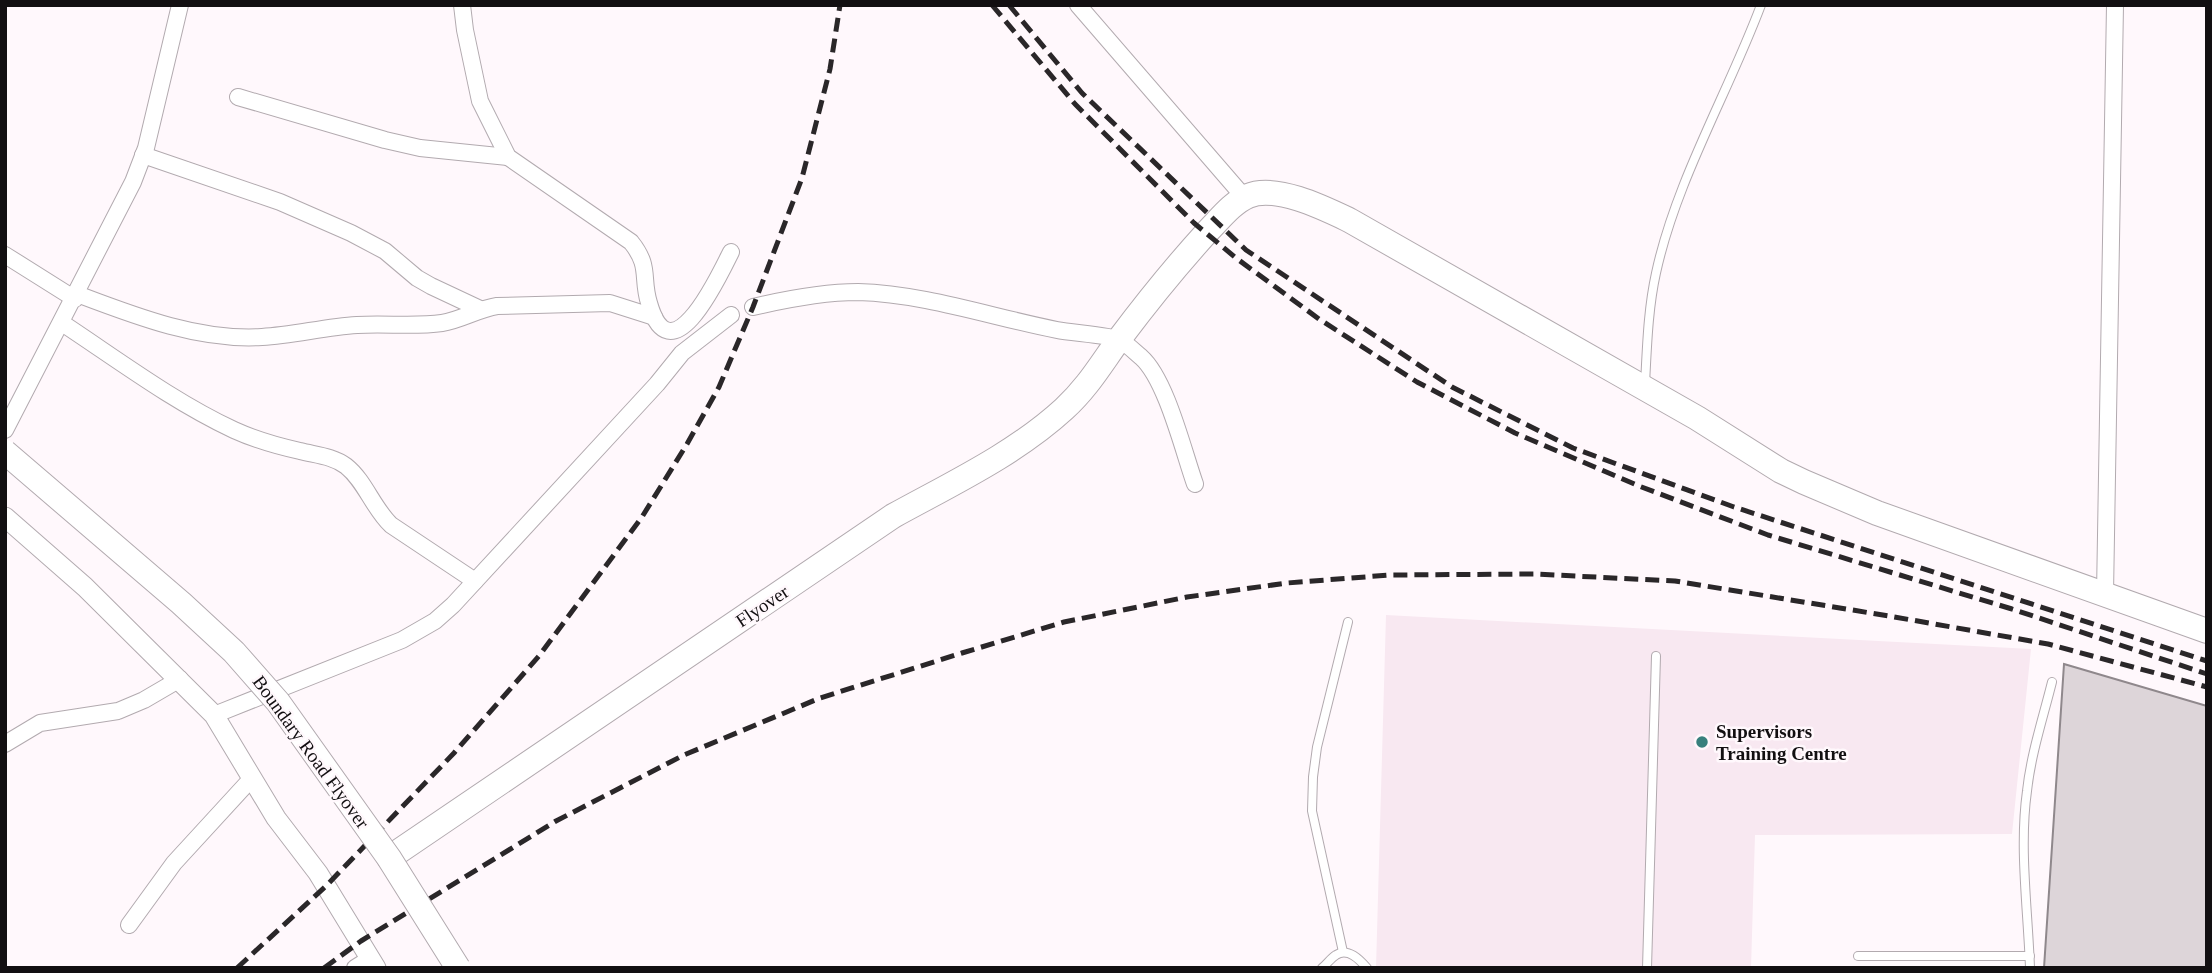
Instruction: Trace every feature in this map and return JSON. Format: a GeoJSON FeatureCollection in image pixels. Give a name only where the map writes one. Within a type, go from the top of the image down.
{"type":"FeatureCollection","features":[{"type":"Feature","properties":{"kind":"main road"},"geometry":{"type":"LineString","coordinates":[[1244,197],[1253,194],[1280,195],[1330,211],[1644,388],[1781,471],[1834,496],[2207,631]]}},
{"type":"Feature","properties":{"kind":"main road","name":"Flyover"},"geometry":{"type":"LineString","coordinates":[[389,858],[893,516],[1030,437],[1065,408],[1099,372],[1119,340],[1192,248],[1244,197]]}},
{"type":"Feature","properties":{"kind":"main road","name":"Boundary Road Flyover"},"geometry":{"type":"LineString","coordinates":[[5,452],[181,603],[234,652],[278,702],[389,858],[458,968]]}},
{"type":"Feature","properties":{"kind":"street"},"geometry":{"type":"LineString","coordinates":[[5,430],[133,183],[143,155],[180,5]]}},
{"type":"Feature","properties":{"kind":"street"},"geometry":{"type":"LineString","coordinates":[[462,5],[480,100],[508,157]]}},
{"type":"Feature","properties":{"kind":"street"},"geometry":{"type":"LineString","coordinates":[[1078,5],[1244,197]]}},
{"type":"Feature","properties":{"kind":"street"},"geometry":{"type":"LineString","coordinates":[[2105,594],[2115,5]]}},
{"type":"Feature","properties":{"kind":"street"},"geometry":{"type":"LineString","coordinates":[[238,97],[420,148],[508,157],[631,242],[640,252],[645,267],[648,300],[654,317],[667,330],[675,330],[687,324],[708,297],[731,252]]}},
{"type":"Feature","properties":{"kind":"street"},"geometry":{"type":"LineString","coordinates":[[143,155],[280,202],[351,233],[385,251],[424,282],[480,309]]}},
{"type":"Feature","properties":{"kind":"street"},"geometry":{"type":"LineString","coordinates":[[5,255],[76,296],[125,313],[227,337],[262,337],[357,325],[440,323],[497,306],[600,303],[620,306],[654,317]]}},
{"type":"Feature","properties":{"kind":"street"},"geometry":{"type":"LineString","coordinates":[[753,307],[786,299],[830,294],[885,294],[912,297],[1058,331],[1119,340],[1143,358],[1152,369],[1163,390],[1195,484]]}},
{"type":"Feature","properties":{"kind":"street"},"geometry":{"type":"LineString","coordinates":[[214,715],[402,640],[435,621],[657,384],[682,353],[731,315]]}},
{"type":"Feature","properties":{"kind":"street"},"geometry":{"type":"LineString","coordinates":[[62,323],[195,409],[234,430],[261,442],[327,457],[344,464],[356,476],[379,514],[390,525],[475,581]]}},
{"type":"Feature","properties":{"kind":"street"},"geometry":{"type":"LineString","coordinates":[[5,517],[85,587],[214,715],[276,818],[318,873],[367,965]]}},
{"type":"Feature","properties":{"kind":"street"},"geometry":{"type":"LineString","coordinates":[[5,744],[40,723],[118,711],[144,700],[180,679]]}},
{"type":"Feature","properties":{"kind":"street"},"geometry":{"type":"LineString","coordinates":[[129,925],[174,863],[252,778]]}},
{"type":"Feature","properties":{"kind":"lane"},"geometry":{"type":"LineString","coordinates":[[1644,388],[1650,308],[1664,242],[1700,148],[1761,5]]}},
{"type":"Feature","properties":{"kind":"lane"},"geometry":{"type":"LineString","coordinates":[[1343,952],[1312,811],[1317,747],[1348,622]]}},
{"type":"Feature","properties":{"kind":"lane"},"geometry":{"type":"LineString","coordinates":[[1647,968],[1656,656]]}},
{"type":"Feature","properties":{"kind":"lane"},"geometry":{"type":"LineString","coordinates":[[2030,968],[2024,826],[2033,757],[2052,682]]}},
{"type":"Feature","properties":{"kind":"lane"},"geometry":{"type":"LineString","coordinates":[[1322,968],[1335,955],[1343,952],[1350,954],[1367,968]]}},
{"type":"Feature","properties":{"kind":"lane"},"geometry":{"type":"LineString","coordinates":[[1858,956],[2030,956]]}},
{"type":"Feature","properties":{"kind":"shaded area","name":"Supervisors Training Centre"},"geometry":{"type":"Polygon","coordinates":[[[1386,615],[2031,649],[2012,834],[1755,835],[1751,968],[1376,968],[1386,615]]]}},
{"type":"Feature","properties":{"kind":"building"},"geometry":{"type":"Polygon","coordinates":[[[2064,664],[2207,706],[2207,968],[2044,968],[2064,664]]]}},
{"type":"Feature","properties":{"kind":"railway"},"geometry":{"type":"LineString","coordinates":[[237,968],[326,886],[454,753],[539,656],[642,517],[719,387],[753,307],[802,178],[830,69],[840,5]]}},
{"type":"Feature","properties":{"kind":"railway"},"geometry":{"type":"LineString","coordinates":[[992,5],[1075,104],[1194,223],[1236,258],[1319,319],[1417,382],[1515,433],[1639,486],[1768,535],[2012,609],[2207,674]]}},
{"type":"Feature","properties":{"kind":"railway"},"geometry":{"type":"LineString","coordinates":[[1009,5],[1082,93],[1246,250],[1452,387],[1573,448],[1734,507],[2207,661]]}},
{"type":"Feature","properties":{"kind":"railway"},"geometry":{"type":"LineString","coordinates":[[324,968],[361,941],[556,821],[684,755],[820,698],[962,653],[1064,622],[1187,597],[1287,583],[1390,575],[1534,574],[1675,581],[2048,644],[2207,687]]}},
{"type":"Feature","properties":{"kind":"place","name":"Supervisors Training Centre"},"geometry":{"type":"Point","coordinates":[1702,742]}}]}
